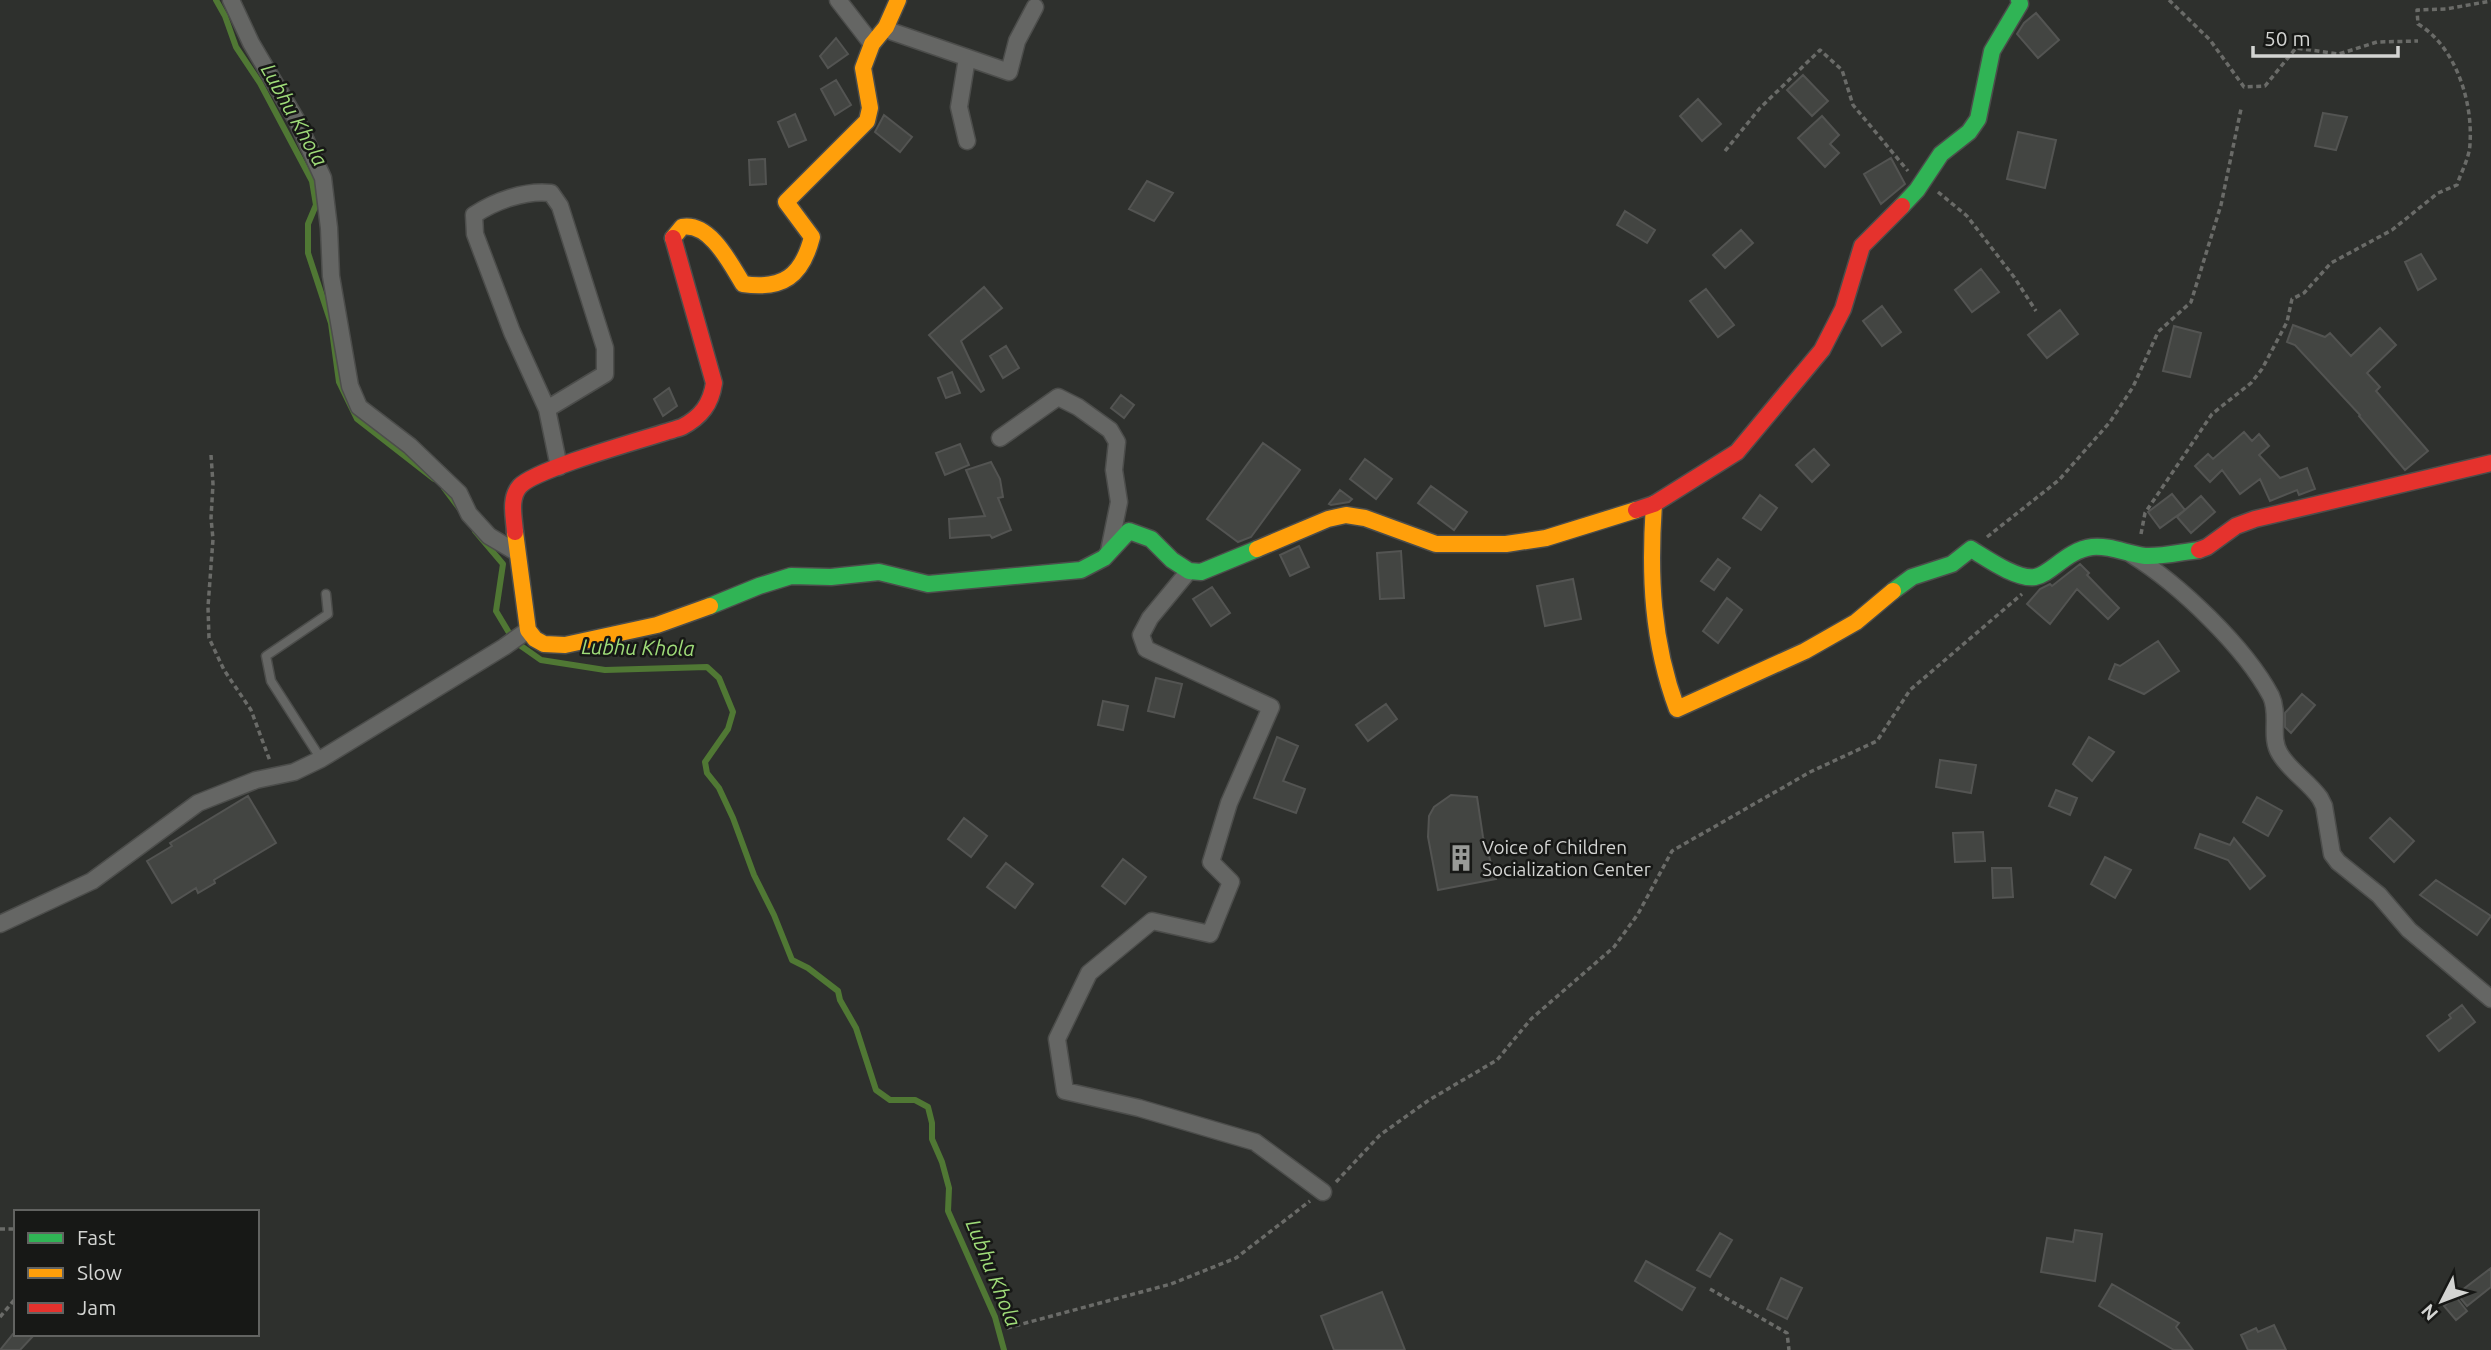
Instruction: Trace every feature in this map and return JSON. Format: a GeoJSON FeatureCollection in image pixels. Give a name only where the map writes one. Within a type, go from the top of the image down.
{"type":"FeatureCollection","features":[{"type":"Feature","properties":{"kind":"street"},"geometry":{"type":"LineString","coordinates":[[230,0],[251,43],[297,121],[323,178],[331,276],[350,386],[359,407],[410,446],[459,493],[469,514],[489,536],[516,552]]}},
{"type":"Feature","properties":{"kind":"street"},"geometry":{"type":"LineString","coordinates":[[838,0],[872,44]]}},
{"type":"Feature","properties":{"kind":"street"},"geometry":{"type":"LineString","coordinates":[[523,633],[513,498],[521,485],[559,467],[682,427],[702,415],[709,405],[714,383],[673,237],[677,229],[685,225],[696,226],[707,233],[743,284],[758,288],[774,286],[789,279],[801,267],[809,253],[812,237],[786,202],[867,121],[870,108],[863,68],[872,44],[886,27],[898,0]]}},
{"type":"Feature","properties":{"kind":"street"},"geometry":{"type":"LineString","coordinates":[[523,633],[544,644],[565,645],[657,625],[791,576],[831,578],[879,572],[928,584],[1081,570],[1108,557],[1120,537],[1129,531],[1140,532],[1155,541],[1178,566],[1188,572],[1201,572],[1328,519],[1346,515],[1365,518],[1436,544],[1494,544],[1546,538],[1654,504],[1737,452],[1822,351],[1843,309],[1862,246],[1922,183],[1941,154],[1969,132],[1978,119],[1992,51],[2020,4],[2019,0]]}},
{"type":"Feature","properties":{"kind":"street"},"geometry":{"type":"LineString","coordinates":[[886,27],[893,32],[1009,72],[1017,41],[1035,7]]}},
{"type":"Feature","properties":{"kind":"street"},"geometry":{"type":"LineString","coordinates":[[967,58],[959,107],[967,141]]}},
{"type":"Feature","properties":{"kind":"street"},"geometry":{"type":"LineString","coordinates":[[547,409],[606,374],[607,364],[605,348],[559,206],[551,193],[536,191],[487,207],[474,215],[475,234],[512,332],[547,409],[559,467]]}},
{"type":"Feature","properties":{"kind":"street"},"geometry":{"type":"LineString","coordinates":[[1000,439],[1058,397],[1110,430],[1117,442],[1114,470],[1119,502],[1108,557]]}},
{"type":"Feature","properties":{"kind":"street"},"geometry":{"type":"LineString","coordinates":[[1654,504],[1650,550],[1651,599],[1667,685],[1677,709],[1805,651],[1856,622],[1912,577],[1952,564],[1971,549],[1997,565],[2024,576],[2036,577],[2073,552],[2091,547],[2107,547],[2146,556],[2197,550],[2207,547],[2236,526],[2255,519],[2491,463]]}},
{"type":"Feature","properties":{"kind":"street"},"geometry":{"type":"LineString","coordinates":[[2130,554],[2159,572],[2213,623],[2257,675],[2274,706],[2275,743],[2280,754],[2320,798],[2332,853],[2338,862],[2379,895],[2409,930],[2491,999]]}},
{"type":"Feature","properties":{"kind":"street"},"geometry":{"type":"LineString","coordinates":[[1188,572],[1141,635],[1146,649],[1271,707],[1229,803],[1210,862],[1231,882],[1210,934],[1152,921],[1089,974],[1057,1039],[1065,1091],[1139,1108],[1255,1142],[1323,1192]]}},
{"type":"Feature","properties":{"kind":"street"},"geometry":{"type":"LineString","coordinates":[[0,924],[92,881],[198,803],[256,780],[294,772],[321,760],[523,633]]}},
{"type":"Feature","properties":{"kind":"lane"},"geometry":{"type":"LineString","coordinates":[[321,760],[271,681],[266,656],[327,614],[326,594]]}},
{"type":"Feature","properties":{"kind":"path"},"geometry":{"type":"LineString","coordinates":[[2169,0],[2210,40],[2244,86],[2265,86],[2296,48],[2339,54],[2377,42],[2418,41]]}},
{"type":"Feature","properties":{"kind":"path"},"geometry":{"type":"LineString","coordinates":[[2130,554],[2139,541],[2145,513],[2212,414],[2251,383],[2262,369],[2287,322],[2292,299],[2304,293],[2331,263],[2392,230],[2438,193],[2456,185],[2470,146],[2469,108],[2443,44],[2418,24],[2417,10],[2446,9],[2491,1]]}},
{"type":"Feature","properties":{"kind":"path"},"geometry":{"type":"LineString","coordinates":[[1725,151],[1760,108],[1819,50],[1842,70],[1853,105],[1922,183],[1967,216],[2014,277],[2036,311]]}},
{"type":"Feature","properties":{"kind":"path"},"geometry":{"type":"LineString","coordinates":[[1981,541],[2059,480],[2110,422],[2133,387],[2158,332],[2191,302],[2221,205],[2241,109]]}},
{"type":"Feature","properties":{"kind":"path"},"geometry":{"type":"LineString","coordinates":[[211,455],[214,484],[209,638],[224,670],[251,710],[262,744],[277,775]]}},
{"type":"Feature","properties":{"kind":"path"},"geometry":{"type":"LineString","coordinates":[[1007,1328],[1171,1284],[1236,1258],[1340,1178],[1380,1135],[1429,1100],[1497,1060],[1531,1019],[1614,947],[1638,914],[1672,851],[1810,772],[1877,741],[1910,691],[2027,591]]}},
{"type":"Feature","properties":{"kind":"path"},"geometry":{"type":"LineString","coordinates":[[1710,1289],[1787,1332],[1789,1350]]}},
{"type":"Feature","properties":{"kind":"path"},"geometry":{"type":"LineString","coordinates":[[0,1317],[14,1300]]}},
{"type":"Feature","properties":{"kind":"building"},"geometry":{"type":"Polygon","coordinates":[[[2036,13],[2059,40],[2038,58],[2017,34],[2024,23],[2036,13]]]}},
{"type":"Feature","properties":{"kind":"building"},"geometry":{"type":"Polygon","coordinates":[[[836,38],[848,54],[828,68],[820,56],[836,38]]]}},
{"type":"Feature","properties":{"kind":"building"},"geometry":{"type":"Polygon","coordinates":[[[1803,75],[1828,101],[1812,116],[1787,90],[1803,75]]]}},
{"type":"Feature","properties":{"kind":"building"},"geometry":{"type":"Polygon","coordinates":[[[836,80],[851,105],[835,115],[821,89],[836,80]]]}},
{"type":"Feature","properties":{"kind":"building"},"geometry":{"type":"Polygon","coordinates":[[[1698,99],[1721,124],[1702,141],[1680,116],[1698,99]]]}},
{"type":"Feature","properties":{"kind":"building"},"geometry":{"type":"Polygon","coordinates":[[[2323,113],[2347,117],[2336,150],[2315,146],[2323,113]]]}},
{"type":"Feature","properties":{"kind":"building"},"geometry":{"type":"Polygon","coordinates":[[[795,114],[806,140],[789,147],[778,122],[795,114]]]}},
{"type":"Feature","properties":{"kind":"building"},"geometry":{"type":"Polygon","coordinates":[[[884,115],[912,137],[900,152],[875,132],[884,115]]]}},
{"type":"Feature","properties":{"kind":"building"},"geometry":{"type":"Polygon","coordinates":[[[1822,116],[1839,135],[1830,144],[1839,153],[1825,167],[1798,138],[1822,116]]]}},
{"type":"Feature","properties":{"kind":"building"},"geometry":{"type":"Polygon","coordinates":[[[2018,132],[2056,140],[2045,188],[2007,179],[2018,132]]]}},
{"type":"Feature","properties":{"kind":"building"},"geometry":{"type":"Polygon","coordinates":[[[1891,158],[1905,184],[1881,204],[1864,174],[1891,158]]]}},
{"type":"Feature","properties":{"kind":"building"},"geometry":{"type":"Polygon","coordinates":[[[765,159],[766,184],[750,185],[749,160],[765,159]]]}},
{"type":"Feature","properties":{"kind":"building"},"geometry":{"type":"Polygon","coordinates":[[[1147,181],[1173,193],[1154,221],[1129,209],[1147,181]]]}},
{"type":"Feature","properties":{"kind":"building"},"geometry":{"type":"Polygon","coordinates":[[[1625,211],[1655,230],[1647,243],[1617,225],[1625,211]]]}},
{"type":"Feature","properties":{"kind":"building"},"geometry":{"type":"Polygon","coordinates":[[[1741,230],[1753,243],[1725,268],[1713,255],[1741,230]]]}},
{"type":"Feature","properties":{"kind":"building"},"geometry":{"type":"Polygon","coordinates":[[[2421,254],[2436,279],[2418,290],[2405,262],[2421,254]]]}},
{"type":"Feature","properties":{"kind":"building"},"geometry":{"type":"Polygon","coordinates":[[[1981,269],[1999,292],[1972,312],[1955,290],[1981,269]]]}},
{"type":"Feature","properties":{"kind":"building"},"geometry":{"type":"Polygon","coordinates":[[[984,287],[1002,308],[961,341],[984,390],[981,392],[929,335],[984,287]]]}},
{"type":"Feature","properties":{"kind":"building"},"geometry":{"type":"Polygon","coordinates":[[[1706,289],[1734,325],[1718,337],[1690,301],[1706,289]]]}},
{"type":"Feature","properties":{"kind":"building"},"geometry":{"type":"Polygon","coordinates":[[[1882,306],[1901,332],[1882,346],[1863,321],[1882,306]]]}},
{"type":"Feature","properties":{"kind":"building"},"geometry":{"type":"Polygon","coordinates":[[[2060,310],[2078,334],[2047,358],[2028,335],[2060,310]]]}},
{"type":"Feature","properties":{"kind":"building"},"geometry":{"type":"Polygon","coordinates":[[[2293,325],[2325,337],[2330,333],[2351,356],[2380,328],[2396,345],[2367,373],[2380,387],[2376,391],[2428,451],[2405,470],[2360,415],[2295,345],[2287,342],[2293,325]]]}},
{"type":"Feature","properties":{"kind":"building"},"geometry":{"type":"Polygon","coordinates":[[[2174,326],[2201,333],[2190,377],[2163,371],[2174,326]]]}},
{"type":"Feature","properties":{"kind":"building"},"geometry":{"type":"Polygon","coordinates":[[[1006,346],[1019,368],[1003,378],[990,356],[1006,346]]]}},
{"type":"Feature","properties":{"kind":"building"},"geometry":{"type":"Polygon","coordinates":[[[952,372],[960,393],[946,398],[938,378],[952,372]]]}},
{"type":"Feature","properties":{"kind":"building"},"geometry":{"type":"Polygon","coordinates":[[[669,388],[677,406],[663,416],[654,399],[669,388]]]}},
{"type":"Feature","properties":{"kind":"building"},"geometry":{"type":"Polygon","coordinates":[[[1121,395],[1134,405],[1124,418],[1111,408],[1121,395]]]}},
{"type":"Feature","properties":{"kind":"building"},"geometry":{"type":"Polygon","coordinates":[[[2244,432],[2252,441],[2259,434],[2269,446],[2259,455],[2280,478],[2307,468],[2315,489],[2299,495],[2297,490],[2270,501],[2260,479],[2240,494],[2222,470],[2210,482],[2195,466],[2208,454],[2213,459],[2244,432]]]}},
{"type":"Feature","properties":{"kind":"building"},"geometry":{"type":"Polygon","coordinates":[[[1263,443],[1300,470],[1251,537],[1238,542],[1207,519],[1263,443]]]}},
{"type":"Feature","properties":{"kind":"building"},"geometry":{"type":"Polygon","coordinates":[[[960,444],[969,465],[945,475],[936,453],[960,444]]]}},
{"type":"Feature","properties":{"kind":"building"},"geometry":{"type":"Polygon","coordinates":[[[1814,449],[1829,465],[1812,482],[1796,465],[1814,449]]]}},
{"type":"Feature","properties":{"kind":"building"},"geometry":{"type":"Polygon","coordinates":[[[1365,459],[1392,479],[1376,499],[1350,479],[1365,459]]]}},
{"type":"Feature","properties":{"kind":"building"},"geometry":{"type":"Polygon","coordinates":[[[991,462],[1000,479],[1003,497],[998,498],[1011,530],[992,538],[990,535],[950,538],[949,519],[985,516],[966,470],[991,462]]]}},
{"type":"Feature","properties":{"kind":"building"},"geometry":{"type":"Polygon","coordinates":[[[1431,486],[1467,512],[1454,530],[1418,503],[1431,486]]]}},
{"type":"Feature","properties":{"kind":"building"},"geometry":{"type":"Polygon","coordinates":[[[1340,490],[1352,499],[1349,502],[1329,504],[1340,490]]]}},
{"type":"Feature","properties":{"kind":"building"},"geometry":{"type":"Polygon","coordinates":[[[2172,494],[2185,510],[2160,528],[2148,512],[2172,494]]]}},
{"type":"Feature","properties":{"kind":"building"},"geometry":{"type":"Polygon","coordinates":[[[1760,495],[1777,508],[1761,530],[1743,518],[1760,495]]]}},
{"type":"Feature","properties":{"kind":"building"},"geometry":{"type":"Polygon","coordinates":[[[2201,496],[2215,512],[2191,533],[2177,517],[2201,496]]]}},
{"type":"Feature","properties":{"kind":"building"},"geometry":{"type":"Polygon","coordinates":[[[1299,546],[1309,567],[1290,576],[1280,555],[1299,546]]]}},
{"type":"Feature","properties":{"kind":"building"},"geometry":{"type":"Polygon","coordinates":[[[1401,551],[1404,598],[1380,599],[1377,553],[1401,551]]]}},
{"type":"Feature","properties":{"kind":"building"},"geometry":{"type":"Polygon","coordinates":[[[1718,559],[1730,568],[1714,590],[1701,581],[1718,559]]]}},
{"type":"Feature","properties":{"kind":"building"},"geometry":{"type":"Polygon","coordinates":[[[2080,564],[2119,608],[2108,619],[2077,589],[2050,624],[2027,604],[2040,589],[2050,584],[2052,586],[2080,564]]]}},
{"type":"Feature","properties":{"kind":"building"},"geometry":{"type":"Polygon","coordinates":[[[1573,579],[1581,619],[1545,626],[1537,586],[1573,579]]]}},
{"type":"Feature","properties":{"kind":"building"},"geometry":{"type":"Polygon","coordinates":[[[1212,587],[1230,613],[1211,626],[1193,599],[1212,587]]]}},
{"type":"Feature","properties":{"kind":"building"},"geometry":{"type":"Polygon","coordinates":[[[1727,598],[1742,610],[1718,643],[1703,631],[1727,598]]]}},
{"type":"Feature","properties":{"kind":"building"},"geometry":{"type":"Polygon","coordinates":[[[2158,641],[2179,671],[2144,694],[2109,679],[2115,664],[2120,666],[2158,641]]]}},
{"type":"Feature","properties":{"kind":"building"},"geometry":{"type":"Polygon","coordinates":[[[1156,678],[1182,684],[1174,717],[1148,711],[1156,678]]]}},
{"type":"Feature","properties":{"kind":"building"},"geometry":{"type":"Polygon","coordinates":[[[2302,694],[2315,705],[2291,733],[2285,727],[2285,713],[2302,694]]]}},
{"type":"Feature","properties":{"kind":"building"},"geometry":{"type":"Polygon","coordinates":[[[1103,701],[1128,706],[1123,730],[1098,725],[1103,701]]]}},
{"type":"Feature","properties":{"kind":"building"},"geometry":{"type":"Polygon","coordinates":[[[1386,704],[1397,719],[1368,741],[1356,725],[1386,704]]]}},
{"type":"Feature","properties":{"kind":"building"},"geometry":{"type":"Polygon","coordinates":[[[1277,737],[1298,746],[1283,781],[1305,789],[1296,813],[1254,798],[1277,737]]]}},
{"type":"Feature","properties":{"kind":"building"},"geometry":{"type":"Polygon","coordinates":[[[2089,737],[2114,752],[2092,781],[2073,764],[2089,737]]]}},
{"type":"Feature","properties":{"kind":"building"},"geometry":{"type":"Polygon","coordinates":[[[1940,760],[1976,765],[1971,793],[1936,787],[1940,760]]]}},
{"type":"Feature","properties":{"kind":"building"},"geometry":{"type":"Polygon","coordinates":[[[2056,790],[2077,798],[2070,815],[2049,806],[2056,790]]]}},
{"type":"Feature","properties":{"kind":"building","name":"Voice of Children Socialization Center"},"geometry":{"type":"Polygon","coordinates":[[[1451,795],[1477,797],[1483,837],[1496,879],[1438,890],[1428,837],[1429,816],[1434,807],[1451,795]]]}},
{"type":"Feature","properties":{"kind":"building"},"geometry":{"type":"Polygon","coordinates":[[[248,796],[276,843],[214,880],[215,883],[198,893],[196,888],[172,903],[147,861],[172,846],[170,843],[248,796]]]}},
{"type":"Feature","properties":{"kind":"building"},"geometry":{"type":"Polygon","coordinates":[[[2257,797],[2282,811],[2268,836],[2243,822],[2257,797]]]}},
{"type":"Feature","properties":{"kind":"building"},"geometry":{"type":"Polygon","coordinates":[[[964,818],[987,836],[971,857],[948,839],[964,818]]]}},
{"type":"Feature","properties":{"kind":"building"},"geometry":{"type":"Polygon","coordinates":[[[2390,818],[2414,841],[2394,862],[2370,838],[2390,818]]]}},
{"type":"Feature","properties":{"kind":"building"},"geometry":{"type":"Polygon","coordinates":[[[1983,832],[1985,861],[1955,862],[1953,833],[1983,832]]]}},
{"type":"Feature","properties":{"kind":"building"},"geometry":{"type":"Polygon","coordinates":[[[2200,834],[2230,845],[2234,838],[2265,876],[2250,889],[2228,860],[2195,848],[2200,834]]]}},
{"type":"Feature","properties":{"kind":"building"},"geometry":{"type":"Polygon","coordinates":[[[2105,857],[2131,870],[2115,898],[2091,884],[2105,857]]]}},
{"type":"Feature","properties":{"kind":"building"},"geometry":{"type":"Polygon","coordinates":[[[1123,859],[1146,877],[1125,904],[1102,886],[1123,859]]]}},
{"type":"Feature","properties":{"kind":"building"},"geometry":{"type":"Polygon","coordinates":[[[1006,863],[1033,884],[1015,908],[987,887],[1006,863]]]}},
{"type":"Feature","properties":{"kind":"building"},"geometry":{"type":"Polygon","coordinates":[[[1992,868],[2011,868],[2013,897],[1993,898],[1992,868]]]}},
{"type":"Feature","properties":{"kind":"building"},"geometry":{"type":"Polygon","coordinates":[[[2436,880],[2491,916],[2477,935],[2420,895],[2436,880]]]}},
{"type":"Feature","properties":{"kind":"building"},"geometry":{"type":"Polygon","coordinates":[[[2462,1005],[2475,1022],[2439,1051],[2427,1036],[2451,1018],[2449,1015],[2462,1005]]]}},
{"type":"Feature","properties":{"kind":"building"},"geometry":{"type":"Polygon","coordinates":[[[2075,1230],[2102,1234],[2095,1281],[2041,1272],[2047,1238],[2073,1242],[2075,1230]]]}},
{"type":"Feature","properties":{"kind":"building"},"geometry":{"type":"Polygon","coordinates":[[[1720,1233],[1732,1240],[1710,1277],[1697,1270],[1720,1233]]]}},
{"type":"Feature","properties":{"kind":"building"},"geometry":{"type":"Polygon","coordinates":[[[1646,1261],[1695,1288],[1682,1310],[1635,1281],[1646,1261]]]}},
{"type":"Feature","properties":{"kind":"building"},"geometry":{"type":"Polygon","coordinates":[[[2491,1268],[2491,1287],[2467,1306],[2457,1294],[2491,1268]]]}},
{"type":"Feature","properties":{"kind":"building"},"geometry":{"type":"Polygon","coordinates":[[[1781,1278],[1802,1288],[1787,1319],[1767,1309],[1781,1278]]]}},
{"type":"Feature","properties":{"kind":"building"},"geometry":{"type":"Polygon","coordinates":[[[2112,1284],[2179,1323],[2176,1327],[2193,1350],[2174,1350],[2099,1306],[2112,1284]]]}},
{"type":"Feature","properties":{"kind":"building"},"geometry":{"type":"Polygon","coordinates":[[[1382,1292],[1405,1350],[1334,1350],[1321,1316],[1382,1292]]]}},
{"type":"Feature","properties":{"kind":"building"},"geometry":{"type":"Polygon","coordinates":[[[2456,1297],[2467,1311],[2456,1320],[2444,1306],[2456,1297]]]}},
{"type":"Feature","properties":{"kind":"building"},"geometry":{"type":"Polygon","coordinates":[[[2274,1325],[2286,1350],[2248,1350],[2241,1335],[2256,1328],[2258,1332],[2274,1325]]]}},
{"type":"Feature","properties":{"kind":"building"},"geometry":{"type":"Polygon","coordinates":[[[13,1334],[33,1336],[20,1350],[0,1350],[13,1334]]]}},
{"type":"Feature","properties":{"kind":"waterway","name":"Lubhu Khola"},"geometry":{"type":"LineString","coordinates":[[216,0],[236,47],[260,83],[312,181],[316,205],[308,224],[308,253],[331,323],[339,382],[357,419],[434,479]]}},
{"type":"Feature","properties":{"kind":"waterway","name":"Lubhu Khola"},"geometry":{"type":"LineString","coordinates":[[444,488],[459,508]]}},
{"type":"Feature","properties":{"kind":"waterway","name":"Lubhu Khola"},"geometry":{"type":"LineString","coordinates":[[475,531],[503,564],[496,611],[514,641],[541,660],[605,670],[707,667],[719,678],[733,712],[728,729],[705,762],[707,773],[719,788],[733,818],[754,875],[792,960],[808,968],[838,991],[840,1000],[856,1028],[876,1090],[890,1100],[915,1100],[928,1107],[932,1139],[949,1188],[948,1211],[995,1317],[1004,1350]]}},
{"type":"Feature","properties":{"kind":"traffic: fast"},"geometry":{"type":"LineString","coordinates":[[1902,206],[1917,190],[1941,154],[1969,132],[1978,119],[1992,51],[2020,4],[2019,0]]}},
{"type":"Feature","properties":{"kind":"traffic: fast"},"geometry":{"type":"LineString","coordinates":[[710,606],[791,576],[831,577],[879,572],[928,584],[1081,570],[1104,558],[1129,531],[1151,539],[1172,560],[1189,571],[1201,572],[1257,549]]}},
{"type":"Feature","properties":{"kind":"traffic: fast"},"geometry":{"type":"LineString","coordinates":[[1893,591],[1912,577],[1952,564],[1971,549],[2002,568],[2028,577],[2041,575],[2075,553],[2092,547],[2105,547],[2145,556],[2199,550]]}},
{"type":"Feature","properties":{"kind":"traffic: slow"},"geometry":{"type":"LineString","coordinates":[[673,238],[682,227],[702,231],[725,255],[743,284],[769,285],[780,282],[796,271],[803,262],[812,237],[786,202],[867,121],[870,108],[863,68],[872,44],[886,27],[898,0]]}},
{"type":"Feature","properties":{"kind":"traffic: slow"},"geometry":{"type":"LineString","coordinates":[[1654,504],[1654,608],[1662,659],[1677,709],[1805,651],[1856,622],[1893,591]]}},
{"type":"Feature","properties":{"kind":"traffic: slow"},"geometry":{"type":"LineString","coordinates":[[1257,549],[1328,519],[1346,515],[1365,518],[1436,544],[1506,544],[1546,538],[1636,510]]}},
{"type":"Feature","properties":{"kind":"traffic: slow"},"geometry":{"type":"LineString","coordinates":[[515,532],[528,630],[535,639],[544,644],[565,645],[657,625],[710,606]]}},
{"type":"Feature","properties":{"kind":"traffic: jam"},"geometry":{"type":"LineString","coordinates":[[1636,510],[1654,504],[1737,452],[1822,350],[1843,309],[1862,246],[1902,206]]}},
{"type":"Feature","properties":{"kind":"traffic: jam"},"geometry":{"type":"LineString","coordinates":[[515,532],[514,496],[520,486],[571,462],[682,427],[695,419],[708,404],[714,383],[673,238]]}},
{"type":"Feature","properties":{"kind":"traffic: jam"},"geometry":{"type":"LineString","coordinates":[[2199,550],[2236,526],[2255,519],[2491,463]]}},
{"type":"Feature","properties":{"kind":"place","name":"Voice of Children Socialization Center"},"geometry":{"type":"Point","coordinates":[1461,858]}}]}
